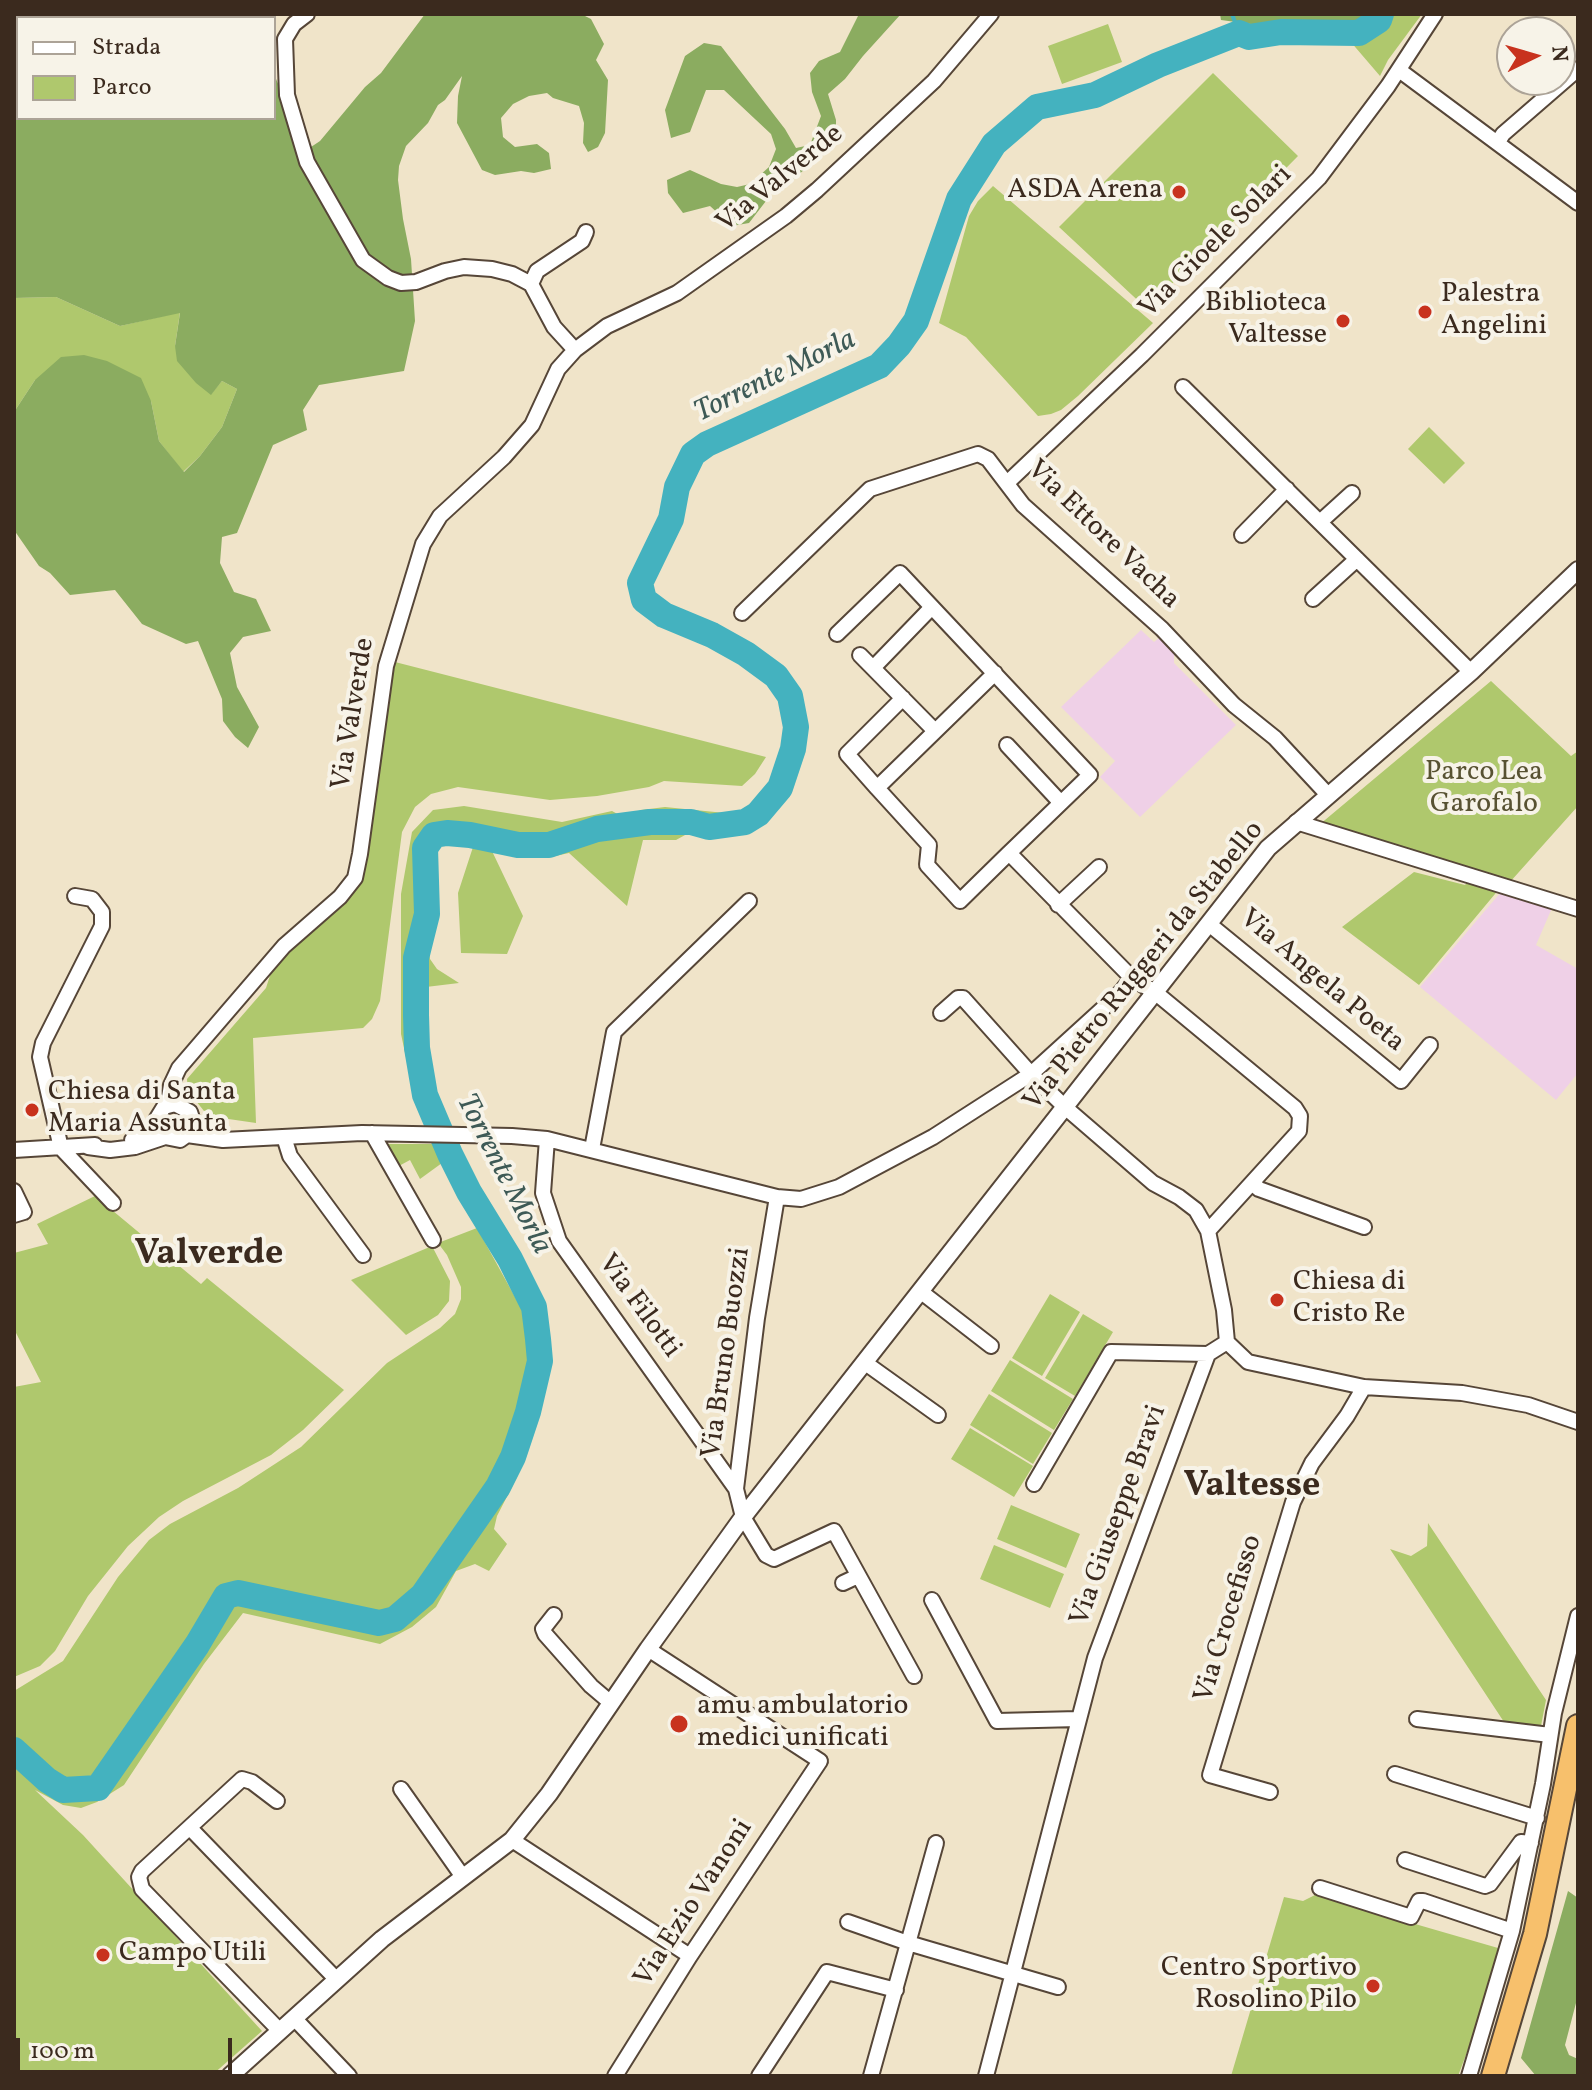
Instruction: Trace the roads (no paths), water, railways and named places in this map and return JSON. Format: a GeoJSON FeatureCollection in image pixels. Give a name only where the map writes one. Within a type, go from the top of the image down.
{"type":"FeatureCollection","features":[{"type":"Feature","properties":{"kind":"highway"},"geometry":{"type":"LineString","coordinates":[[1493,2076],[1535,1934],[1578,1726]]}},
{"type":"Feature","properties":{"kind":"highway"},"geometry":{"type":"LineString","coordinates":[[1507,2076],[1534,1996],[1578,1793]]}},
{"type":"Feature","properties":{"kind":"street"},"geometry":{"type":"LineString","coordinates":[[307,14],[294,24],[285,39],[287,95],[307,162],[363,260],[388,278],[401,283],[416,282],[464,267],[512,274],[531,284],[554,327],[575,350]]}},
{"type":"Feature","properties":{"kind":"street","name":"Via Valverde"},"geometry":{"type":"LineString","coordinates":[[175,1105],[175,1074],[284,946],[340,897],[355,878],[386,666],[427,535],[440,516],[504,457],[532,425],[558,369],[575,350],[607,326],[677,293],[797,207],[934,81],[991,14]]}},
{"type":"Feature","properties":{"kind":"street","name":"Via Gioele Solari"},"geometry":{"type":"LineString","coordinates":[[1007,483],[1142,355],[1319,178],[1399,70],[1435,14]]}},
{"type":"Feature","properties":{"kind":"street"},"geometry":{"type":"LineString","coordinates":[[1498,142],[1503,134],[1578,69]]}},
{"type":"Feature","properties":{"kind":"street"},"geometry":{"type":"LineString","coordinates":[[1399,70],[1578,203]]}},
{"type":"Feature","properties":{"kind":"street"},"geometry":{"type":"LineString","coordinates":[[531,284],[537,271],[582,241],[586,232]]}},
{"type":"Feature","properties":{"kind":"street"},"geometry":{"type":"LineString","coordinates":[[1183,387],[1471,672]]}},
{"type":"Feature","properties":{"kind":"street","name":"Via Ettore Vacha"},"geometry":{"type":"LineString","coordinates":[[742,613],[870,489],[972,454],[988,459],[1023,505],[1162,629],[1234,705],[1275,738],[1328,795]]}},
{"type":"Feature","properties":{"kind":"street"},"geometry":{"type":"LineString","coordinates":[[1242,535],[1287,489]]}},
{"type":"Feature","properties":{"kind":"street"},"geometry":{"type":"LineString","coordinates":[[1320,522],[1352,493]]}},
{"type":"Feature","properties":{"kind":"street"},"geometry":{"type":"LineString","coordinates":[[1313,599],[1357,559]]}},
{"type":"Feature","properties":{"kind":"street","name":"Via Pietro Ruggeri da Stabello"},"geometry":{"type":"LineString","coordinates":[[230,2076],[399,1925],[512,1840],[549,1794],[743,1517],[1268,848],[1471,672],[1578,570]]}},
{"type":"Feature","properties":{"kind":"street"},"geometry":{"type":"LineString","coordinates":[[837,634],[900,573],[1090,775],[960,901],[927,865],[929,845],[847,754],[903,698]]}},
{"type":"Feature","properties":{"kind":"street"},"geometry":{"type":"LineString","coordinates":[[873,668],[932,607]]}},
{"type":"Feature","properties":{"kind":"street"},"geometry":{"type":"LineString","coordinates":[[860,655],[934,730]]}},
{"type":"Feature","properties":{"kind":"street"},"geometry":{"type":"LineString","coordinates":[[877,788],[995,673]]}},
{"type":"Feature","properties":{"kind":"street"},"geometry":{"type":"LineString","coordinates":[[1007,745],[1061,803]]}},
{"type":"Feature","properties":{"kind":"street"},"geometry":{"type":"LineString","coordinates":[[1296,822],[1578,909]]}},
{"type":"Feature","properties":{"kind":"street"},"geometry":{"type":"LineString","coordinates":[[1009,853],[1132,978],[1156,993],[1295,1108],[1300,1116],[1299,1131],[1208,1231]]}},
{"type":"Feature","properties":{"kind":"street"},"geometry":{"type":"LineString","coordinates":[[1058,905],[1099,867]]}},
{"type":"Feature","properties":{"kind":"street"},"geometry":{"type":"LineString","coordinates":[[75,896],[92,899],[102,912],[102,926],[43,1043],[40,1057],[61,1148],[113,1203]]}},
{"type":"Feature","properties":{"kind":"street"},"geometry":{"type":"LineString","coordinates":[[592,1149],[614,1032],[749,901]]}},
{"type":"Feature","properties":{"kind":"street","name":"Via Angela Poeta"},"geometry":{"type":"LineString","coordinates":[[1209,924],[1401,1081],[1430,1045]]}},
{"type":"Feature","properties":{"kind":"street"},"geometry":{"type":"LineString","coordinates":[[190,1128],[223,1140],[427,1132],[547,1139],[777,1197],[801,1199],[839,1187],[933,1137],[1031,1074],[1120,993],[1132,978]]}},
{"type":"Feature","properties":{"kind":"street"},"geometry":{"type":"LineString","coordinates":[[1120,993],[1143,1010]]}},
{"type":"Feature","properties":{"kind":"street"},"geometry":{"type":"LineString","coordinates":[[941,1013],[958,998],[963,998],[1066,1108],[1153,1183],[1196,1210],[1208,1231],[1224,1310],[1227,1342],[1248,1362],[1364,1387],[1462,1393],[1528,1405],[1578,1422]]}},
{"type":"Feature","properties":{"kind":"street"},"geometry":{"type":"LineString","coordinates":[[14,1150],[88,1147],[140,1137],[156,1123],[158,1114],[175,1105],[190,1112],[190,1128],[180,1140],[165,1137],[135,1147],[110,1150],[88,1147]]}},
{"type":"Feature","properties":{"kind":"street"},"geometry":{"type":"LineString","coordinates":[[156,1123],[165,1137]]}},
{"type":"Feature","properties":{"kind":"street"},"geometry":{"type":"LineString","coordinates":[[372,1133],[433,1240]]}},
{"type":"Feature","properties":{"kind":"street"},"geometry":{"type":"LineString","coordinates":[[284,1137],[290,1156],[363,1255]]}},
{"type":"Feature","properties":{"kind":"street","name":"Via Filotti"},"geometry":{"type":"LineString","coordinates":[[547,1139],[543,1193],[559,1241],[736,1489]]}},
{"type":"Feature","properties":{"kind":"street"},"geometry":{"type":"LineString","coordinates":[[1253,1184],[1259,1189],[1364,1227]]}},
{"type":"Feature","properties":{"kind":"street"},"geometry":{"type":"LineString","coordinates":[[14,1191],[24,1212],[14,1215]]}},
{"type":"Feature","properties":{"kind":"street","name":"Via Bruno Buozzi"},"geometry":{"type":"LineString","coordinates":[[777,1197],[757,1318],[736,1489],[743,1517],[766,1555],[774,1559],[834,1531],[858,1576]]}},
{"type":"Feature","properties":{"kind":"street"},"geometry":{"type":"LineString","coordinates":[[920,1291],[991,1346]]}},
{"type":"Feature","properties":{"kind":"street"},"geometry":{"type":"LineString","coordinates":[[1034,1484],[1111,1352],[1208,1354],[1227,1342]]}},
{"type":"Feature","properties":{"kind":"street","name":"Via Giuseppe Bravi"},"geometry":{"type":"LineString","coordinates":[[986,2076],[1095,1658],[1208,1354]]}},
{"type":"Feature","properties":{"kind":"street"},"geometry":{"type":"LineString","coordinates":[[864,1362],[938,1415]]}},
{"type":"Feature","properties":{"kind":"street","name":"Via Crocefisso"},"geometry":{"type":"LineString","coordinates":[[1270,1792],[1210,1775],[1293,1502],[1312,1463],[1364,1387]]}},
{"type":"Feature","properties":{"kind":"street"},"geometry":{"type":"LineString","coordinates":[[843,1583],[858,1576],[914,1676]]}},
{"type":"Feature","properties":{"kind":"street"},"geometry":{"type":"LineString","coordinates":[[932,1600],[997,1721],[1078,1719]]}},
{"type":"Feature","properties":{"kind":"street"},"geometry":{"type":"LineString","coordinates":[[554,1615],[543,1629],[545,1634],[591,1686],[611,1703]]}},
{"type":"Feature","properties":{"kind":"street"},"geometry":{"type":"LineString","coordinates":[[1469,2076],[1512,1931],[1537,1818],[1550,1735],[1578,1616]]}},
{"type":"Feature","properties":{"kind":"street","name":"Via Ezio Vanoni"},"geometry":{"type":"LineString","coordinates":[[615,2076],[690,1956],[820,1761],[648,1649]]}},
{"type":"Feature","properties":{"kind":"street"},"geometry":{"type":"LineString","coordinates":[[1417,1719],[1550,1735]]}},
{"type":"Feature","properties":{"kind":"street"},"geometry":{"type":"LineString","coordinates":[[1395,1774],[1537,1818]]}},
{"type":"Feature","properties":{"kind":"street"},"geometry":{"type":"LineString","coordinates":[[277,1801],[252,1782],[242,1779],[139,1877],[142,1889],[280,2031]]}},
{"type":"Feature","properties":{"kind":"street"},"geometry":{"type":"LineString","coordinates":[[401,1789],[463,1877]]}},
{"type":"Feature","properties":{"kind":"street"},"geometry":{"type":"LineString","coordinates":[[190,1828],[337,1980]]}},
{"type":"Feature","properties":{"kind":"street"},"geometry":{"type":"LineString","coordinates":[[512,1840],[690,1956]]}},
{"type":"Feature","properties":{"kind":"street"},"geometry":{"type":"LineString","coordinates":[[1405,1860],[1485,1886],[1490,1884],[1521,1842],[1531,1843]]}},
{"type":"Feature","properties":{"kind":"street"},"geometry":{"type":"LineString","coordinates":[[871,2076],[936,1843]]}},
{"type":"Feature","properties":{"kind":"street"},"geometry":{"type":"LineString","coordinates":[[1320,1888],[1411,1917],[1419,1901],[1423,1901],[1512,1931]]}},
{"type":"Feature","properties":{"kind":"street"},"geometry":{"type":"LineString","coordinates":[[848,1922],[1058,1987]]}},
{"type":"Feature","properties":{"kind":"street"},"geometry":{"type":"LineString","coordinates":[[759,2076],[827,1972],[896,1990]]}},
{"type":"Feature","properties":{"kind":"street"},"geometry":{"type":"LineString","coordinates":[[295,2019],[349,2076]]}},
{"type":"Feature","properties":{"kind":"waterway"},"geometry":{"type":"LineString","coordinates":[[1232,14],[1239,33]]}},
{"type":"Feature","properties":{"kind":"waterway","name":"Torrente Morla"},"geometry":{"type":"LineString","coordinates":[[14,1750],[63,1790],[98,1788],[197,1645],[226,1596],[238,1593],[379,1623],[395,1619],[423,1595],[498,1487],[513,1457],[528,1412],[540,1361],[538,1339],[534,1307],[510,1259],[469,1192],[425,1095],[417,1048],[416,1015],[416,958],[427,914],[425,848],[434,835],[447,833],[518,845],[549,845],[597,829],[650,822],[691,822],[709,827],[745,822],[758,814],[780,788],[793,749],[796,727],[790,696],[776,676],[746,654],[712,635],[664,615],[644,600],[640,583],[671,519],[677,487],[693,454],[707,444],[879,366],[916,321],[959,199],[994,144],[1037,107],[1095,95],[1158,65],[1239,33],[1249,37],[1281,32],[1359,33],[1379,20],[1381,14]]}},
{"type":"Feature","properties":{"kind":"place","name":"ASDA Arena"},"geometry":{"type":"Point","coordinates":[1179,192]}},
{"type":"Feature","properties":{"kind":"place","name":"Palestra Angelini"},"geometry":{"type":"Point","coordinates":[1425,312]}},
{"type":"Feature","properties":{"kind":"place","name":"Biblioteca Valtesse"},"geometry":{"type":"Point","coordinates":[1343,321]}},
{"type":"Feature","properties":{"kind":"place","name":"Chiesa di Santa Maria Assunta"},"geometry":{"type":"Point","coordinates":[32,1110]}},
{"type":"Feature","properties":{"kind":"place","name":"Chiesa di Cristo Re"},"geometry":{"type":"Point","coordinates":[1277,1300]}},
{"type":"Feature","properties":{"kind":"place","name":"amu ambulatorio medici unificati"},"geometry":{"type":"Point","coordinates":[679,1724]}},
{"type":"Feature","properties":{"kind":"place","name":"Campo Utili"},"geometry":{"type":"Point","coordinates":[103,1955]}},
{"type":"Feature","properties":{"kind":"place","name":"Centro Sportivo Rosolino Pilo"},"geometry":{"type":"Point","coordinates":[1373,1986]}},
{"type":"Feature","properties":{"kind":"district","name":"Valverde"},"geometry":{"type":"Point","coordinates":[209,1256]}},
{"type":"Feature","properties":{"kind":"district","name":"Valtesse"},"geometry":{"type":"Point","coordinates":[1252,1488]}},
{"type":"Feature","properties":{"kind":"park label","name":"Parco Lea Garofalo"},"geometry":{"type":"Point","coordinates":[1484,790]}}]}
